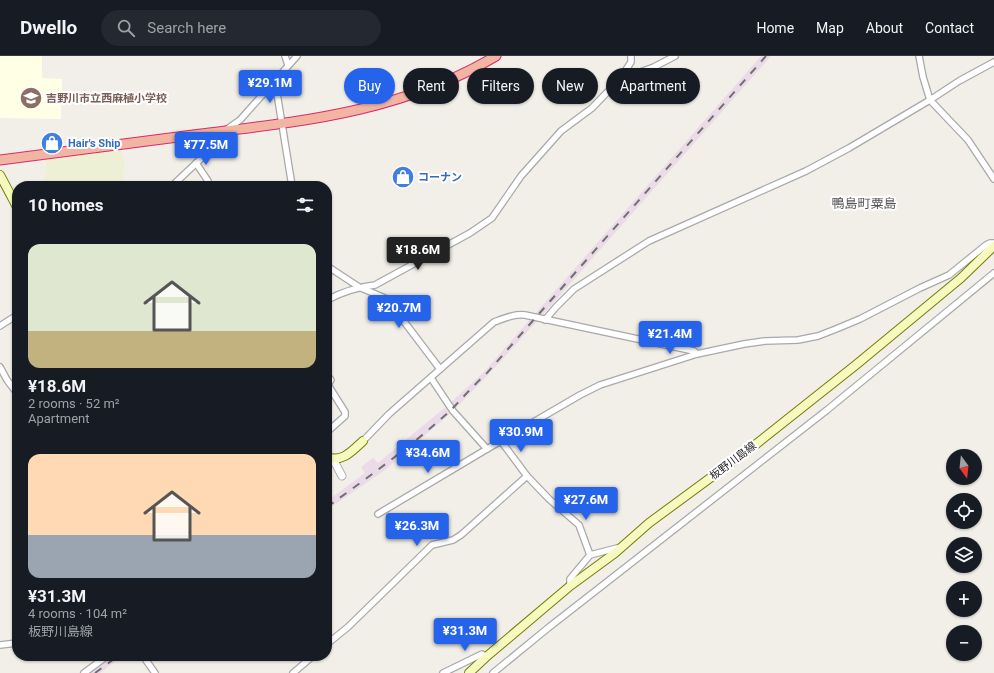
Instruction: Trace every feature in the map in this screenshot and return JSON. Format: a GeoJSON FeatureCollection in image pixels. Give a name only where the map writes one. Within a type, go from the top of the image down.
{"type":"FeatureCollection","features":[{"type":"Feature","properties":{"kind":"highway"},"geometry":{"type":"LineString","coordinates":[[0,160],[223,132],[339,115],[396,100],[454,78],[496,56]]}},
{"type":"Feature","properties":{"kind":"main road"},"geometry":{"type":"LineString","coordinates":[[0,175],[12,198]]}},
{"type":"Feature","properties":{"kind":"main road","name":"板野川島線"},"geometry":{"type":"LineString","coordinates":[[469,673],[570,586],[622,547],[650,523],[755,445],[857,364],[961,278],[993,246]]}},
{"type":"Feature","properties":{"kind":"main road"},"geometry":{"type":"LineString","coordinates":[[332,458],[339,459],[352,451],[363,441]]}},
{"type":"Feature","properties":{"kind":"street"},"geometry":{"type":"LineString","coordinates":[[285,56],[288,65]]}},
{"type":"Feature","properties":{"kind":"street"},"geometry":{"type":"LineString","coordinates":[[177,181],[208,152],[223,132],[240,120],[297,56]]}},
{"type":"Feature","properties":{"kind":"street"},"geometry":{"type":"LineString","coordinates":[[627,68],[631,62],[631,56]]}},
{"type":"Feature","properties":{"kind":"street"},"geometry":{"type":"LineString","coordinates":[[654,68],[675,56]]}},
{"type":"Feature","properties":{"kind":"street"},"geometry":{"type":"LineString","coordinates":[[919,56],[923,77],[930,100],[968,140],[994,179]]}},
{"type":"Feature","properties":{"kind":"street"},"geometry":{"type":"LineString","coordinates":[[545,320],[574,289],[649,241],[754,196],[806,171],[849,148],[959,81],[994,62]]}},
{"type":"Feature","properties":{"kind":"street"},"geometry":{"type":"LineString","coordinates":[[275,81],[291,181]]}},
{"type":"Feature","properties":{"kind":"street"},"geometry":{"type":"LineString","coordinates":[[332,298],[359,287],[375,286],[470,233],[492,218],[522,176],[561,131],[592,108],[606,94]]}},
{"type":"Feature","properties":{"kind":"street"},"geometry":{"type":"LineString","coordinates":[[196,163],[208,181]]}},
{"type":"Feature","properties":{"kind":"street"},"geometry":{"type":"LineString","coordinates":[[378,514],[487,449],[600,385],[697,354],[765,341],[798,340],[818,336],[860,319],[944,277],[986,245],[990,243],[993,246]]}},
{"type":"Feature","properties":{"kind":"street"},"geometry":{"type":"LineString","coordinates":[[332,269],[359,287],[387,299],[440,369]]}},
{"type":"Feature","properties":{"kind":"street"},"geometry":{"type":"LineString","coordinates":[[494,673],[548,628],[833,405],[994,273]]}},
{"type":"Feature","properties":{"kind":"street"},"geometry":{"type":"LineString","coordinates":[[363,441],[389,414],[494,322],[507,317],[520,314],[694,351],[697,354]]}},
{"type":"Feature","properties":{"kind":"street"},"geometry":{"type":"LineString","coordinates":[[0,326],[12,318]]}},
{"type":"Feature","properties":{"kind":"street"},"geometry":{"type":"LineString","coordinates":[[0,367],[12,386]]}},
{"type":"Feature","properties":{"kind":"street"},"geometry":{"type":"LineString","coordinates":[[431,378],[453,411],[487,449]]}},
{"type":"Feature","properties":{"kind":"street"},"geometry":{"type":"LineString","coordinates":[[332,392],[345,412],[345,416],[332,428]]}},
{"type":"Feature","properties":{"kind":"street"},"geometry":{"type":"LineString","coordinates":[[501,441],[527,476],[549,499],[579,525],[590,555]]}},
{"type":"Feature","properties":{"kind":"street"},"geometry":{"type":"LineString","coordinates":[[332,461],[342,476]]}},
{"type":"Feature","properties":{"kind":"street"},"geometry":{"type":"LineString","coordinates":[[332,640],[348,627],[432,545],[453,540],[461,535],[527,476]]}},
{"type":"Feature","properties":{"kind":"street"},"geometry":{"type":"LineString","coordinates":[[570,586],[570,579],[590,555],[622,547]]}},
{"type":"Feature","properties":{"kind":"street"},"geometry":{"type":"LineString","coordinates":[[0,645],[12,644]]}},
{"type":"Feature","properties":{"kind":"street"},"geometry":{"type":"LineString","coordinates":[[443,673],[482,654],[486,657]]}},
{"type":"Feature","properties":{"kind":"street"},"geometry":{"type":"LineString","coordinates":[[84,673],[100,661]]}},
{"type":"Feature","properties":{"kind":"street"},"geometry":{"type":"LineString","coordinates":[[147,661],[155,673]]}},
{"type":"Feature","properties":{"kind":"street"},"geometry":{"type":"LineString","coordinates":[[293,673],[307,661]]}},
{"type":"Feature","properties":{"kind":"shaded area","name":"吉野川市立西麻植小学校"},"geometry":{"type":"Polygon","coordinates":[[[0,56],[42,56],[42,78],[62,79],[61,119],[0,118],[0,56]]]}},
{"type":"Feature","properties":{"kind":"shaded area"},"geometry":{"type":"Polygon","coordinates":[[[761,56],[771,56],[540,318],[453,411],[385,470],[332,507],[332,497],[365,473],[361,467],[373,458],[378,463],[448,405],[484,372],[761,56]]]}},
{"type":"Feature","properties":{"kind":"shaded area"},"geometry":{"type":"Polygon","coordinates":[[[120,149],[124,159],[123,181],[45,181],[47,158],[120,149]]]}},
{"type":"Feature","properties":{"kind":"shaded area"},"geometry":{"type":"Polygon","coordinates":[[[107,661],[116,661],[100,673],[90,673],[107,661]]]}},
{"type":"Feature","properties":{"kind":"railway"},"geometry":{"type":"LineString","coordinates":[[332,503],[407,448],[452,409],[486,374],[766,56]]}},
{"type":"Feature","properties":{"kind":"railway"},"geometry":{"type":"LineString","coordinates":[[95,673],[111,661]]}},
{"type":"Feature","properties":{"kind":"place","name":"吉野川市立西麻植小学校"},"geometry":{"type":"Point","coordinates":[31,98]}},
{"type":"Feature","properties":{"kind":"place","name":"Hair's Ship"},"geometry":{"type":"Point","coordinates":[52,143]}},
{"type":"Feature","properties":{"kind":"place","name":"コーナン"},"geometry":{"type":"Point","coordinates":[403,177]}},
{"type":"Feature","properties":{"kind":"district","name":"鴨島町粟島"},"geometry":{"type":"Point","coordinates":[864,203]}}]}
